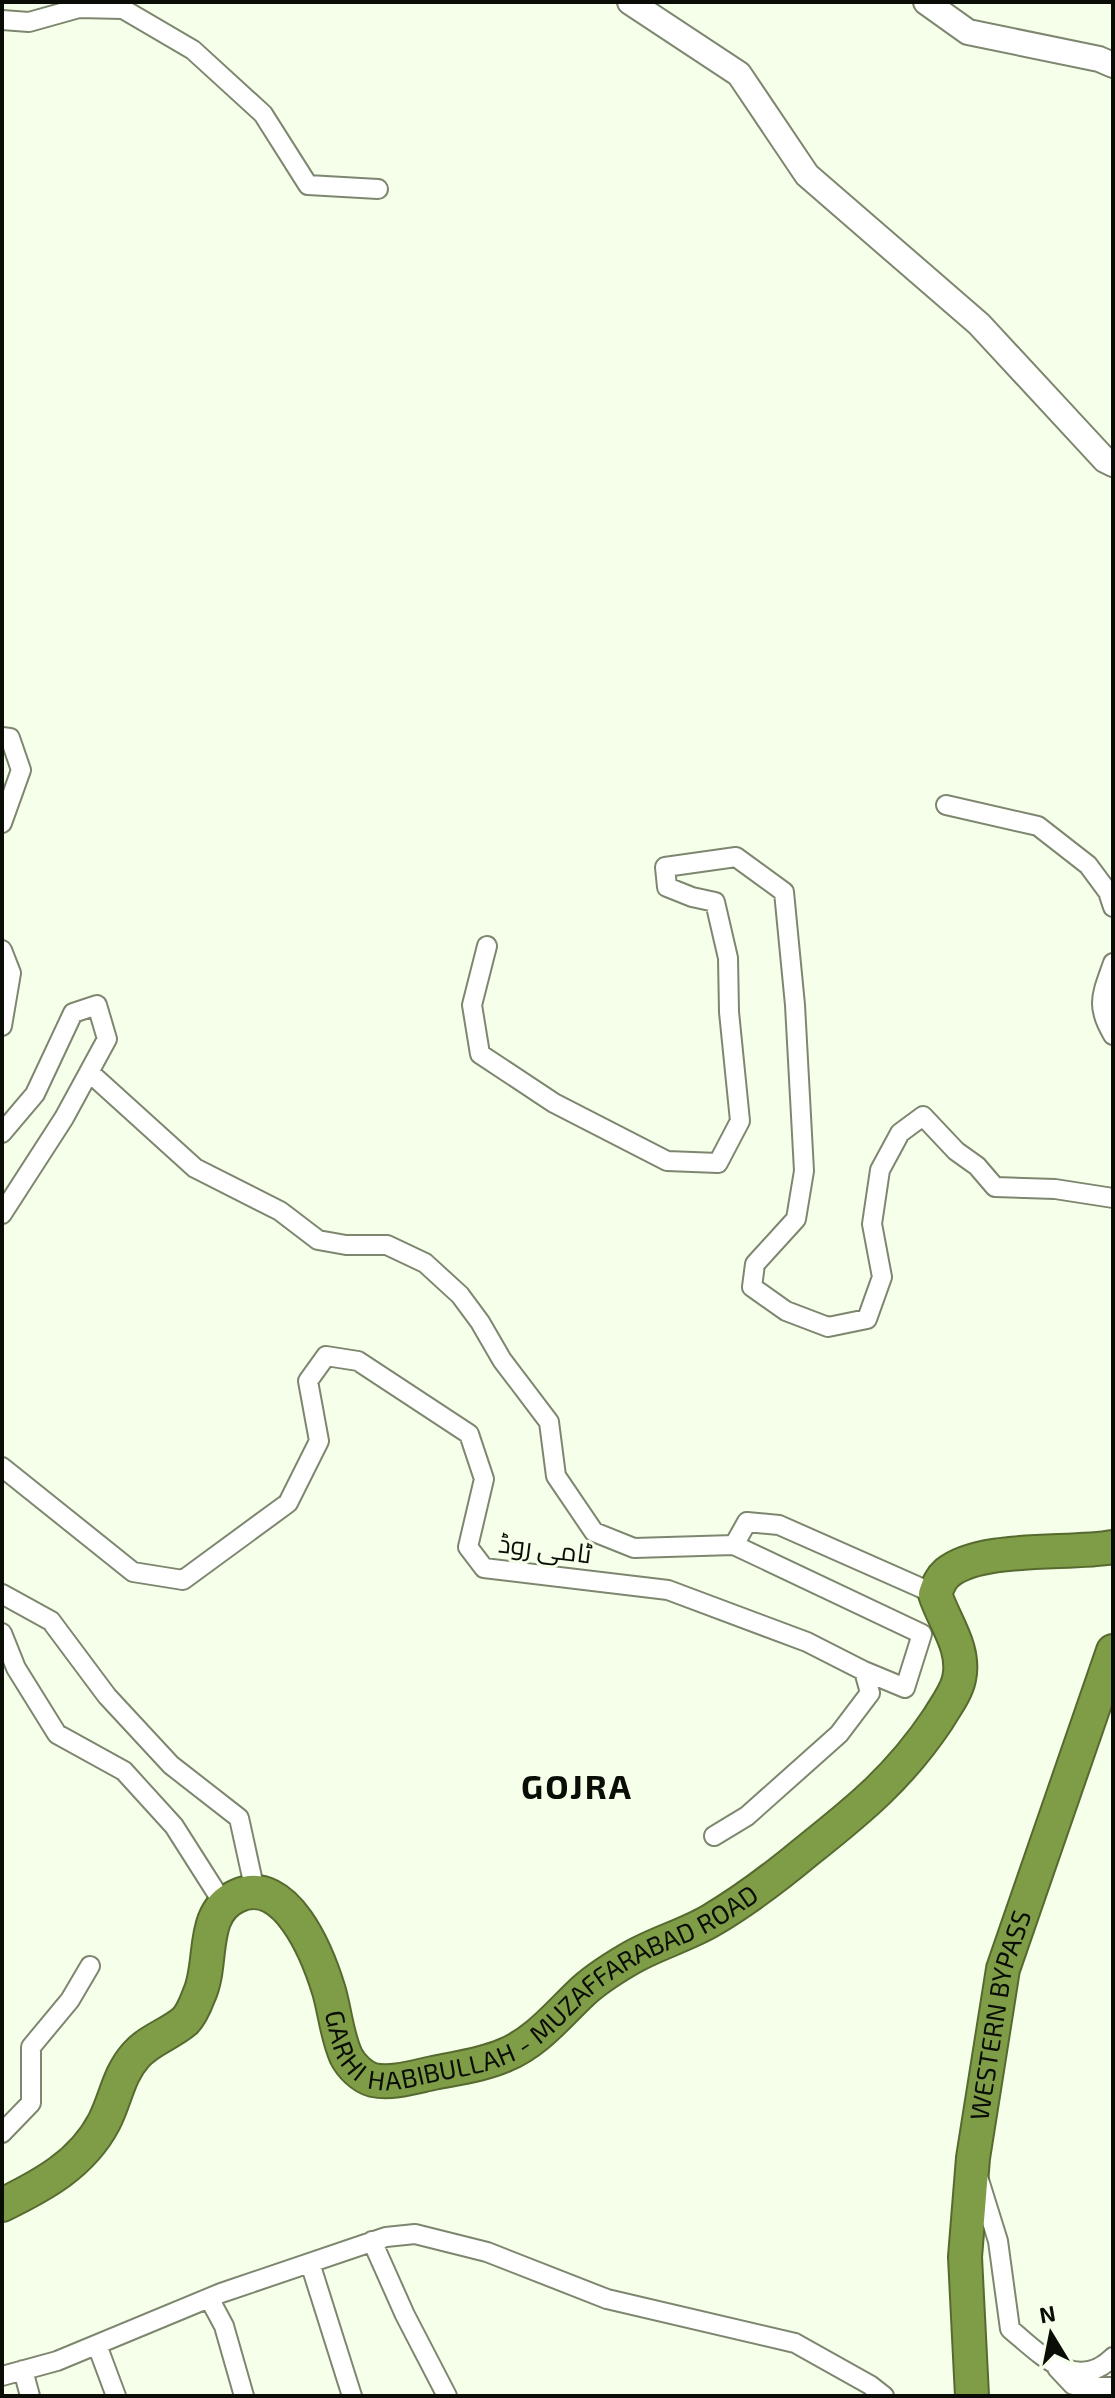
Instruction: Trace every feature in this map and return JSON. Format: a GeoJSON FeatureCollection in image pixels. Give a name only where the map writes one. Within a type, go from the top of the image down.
{"type":"FeatureCollection","features":[{"type":"Feature","properties":{"kind":"highway"},"geometry":{"type":"LineString","coordinates":[[935,1594],[948,1572],[991,1557],[1113,1547]]}},
{"type":"Feature","properties":{"kind":"highway","name":"GARHI HABIBULLAH - MUZAFFARABAD ROAD"},"geometry":{"type":"LineString","coordinates":[[255,1891],[280,1900],[302,1930],[318,1961],[347,2058],[357,2071],[372,2080],[401,2080],[506,2055],[535,2037],[606,1973],[722,1913],[784,1870],[880,1791],[927,1734],[959,1680],[955,1636],[935,1594]]}},
{"type":"Feature","properties":{"kind":"highway","name":"WESTERN BYPASS"},"geometry":{"type":"LineString","coordinates":[[972,2396],[965,2257],[973,2158],[1003,1969],[1113,1651]]}},
{"type":"Feature","properties":{"kind":"highway"},"geometry":{"type":"LineString","coordinates":[[2,2205],[42,2186],[85,2151],[105,2121],[123,2071],[139,2051],[187,2019],[205,1982],[213,1917],[223,1903],[240,1894],[255,1891]]}},
{"type":"Feature","properties":{"kind":"main road"},"geometry":{"type":"LineString","coordinates":[[630,2],[739,74],[807,175],[979,324],[1105,460],[1113,464]]}},
{"type":"Feature","properties":{"kind":"main road"},"geometry":{"type":"LineString","coordinates":[[926,2],[968,32],[1099,59],[1113,65]]}},
{"type":"Feature","properties":{"kind":"street"},"geometry":{"type":"LineString","coordinates":[[2,20],[29,22],[79,8],[123,9],[193,50],[263,114],[308,185],[378,189]]}},
{"type":"Feature","properties":{"kind":"street"},"geometry":{"type":"LineString","coordinates":[[2,737],[10,738],[21,770],[2,823]]}},
{"type":"Feature","properties":{"kind":"street"},"geometry":{"type":"LineString","coordinates":[[946,805],[1038,826],[1088,865],[1108,892],[1113,907]]}},
{"type":"Feature","properties":{"kind":"street"},"geometry":{"type":"LineString","coordinates":[[487,946],[472,1005],[480,1054],[554,1103],[667,1161],[718,1163],[740,1121],[729,1012],[728,958],[715,902],[667,887],[665,867],[736,857],[784,892],[795,1005],[804,1171],[796,1219],[755,1264],[752,1287],[786,1311],[828,1327],[867,1319],[882,1277],[872,1224],[880,1170],[900,1133],[923,1116],[995,1187],[1055,1189],[1113,1198]]}},
{"type":"Feature","properties":{"kind":"street"},"geometry":{"type":"LineString","coordinates":[[2,950],[11,973],[2,1026]]}},
{"type":"Feature","properties":{"kind":"street"},"geometry":{"type":"LineString","coordinates":[[1113,963],[1103,993],[1102,1017],[1113,1035]]}},
{"type":"Feature","properties":{"kind":"street"},"geometry":{"type":"LineString","coordinates":[[2,1133],[35,1094],[73,1013],[97,1005],[107,1039],[64,1118],[2,1214]]}},
{"type":"Feature","properties":{"kind":"street"},"geometry":{"type":"LineString","coordinates":[[89,1072],[195,1168],[280,1211],[318,1240],[346,1245],[387,1245],[425,1263],[460,1295],[502,1360],[549,1422],[556,1476],[594,1532],[634,1548],[734,1545],[747,1522],[779,1525],[935,1594]]}},
{"type":"Feature","properties":{"kind":"street","name":"ٹامی روڈ"},"geometry":{"type":"LineString","coordinates":[[2,1467],[133,1572],[183,1580],[288,1503],[319,1441],[308,1381],[326,1356],[358,1361],[469,1434],[484,1479],[468,1547],[484,1568],[668,1590],[807,1642],[905,1688],[922,1634],[734,1545]]}},
{"type":"Feature","properties":{"kind":"street"},"geometry":{"type":"LineString","coordinates":[[2,1594],[51,1621],[107,1696],[171,1765],[239,1818],[255,1891]]}},
{"type":"Feature","properties":{"kind":"street"},"geometry":{"type":"LineString","coordinates":[[2,1633],[16,1668],[57,1734],[124,1771],[174,1826],[223,1903]]}},
{"type":"Feature","properties":{"kind":"street"},"geometry":{"type":"LineString","coordinates":[[714,1836],[747,1816],[839,1734],[870,1693],[864,1671]]}},
{"type":"Feature","properties":{"kind":"street"},"geometry":{"type":"LineString","coordinates":[[2,2133],[31,2103],[31,2047],[70,2000],[90,1966]]}},
{"type":"Feature","properties":{"kind":"street"},"geometry":{"type":"LineString","coordinates":[[973,2158],[998,2241],[1010,2329],[1073,2385],[1113,2387]]}},
{"type":"Feature","properties":{"kind":"street"},"geometry":{"type":"LineString","coordinates":[[2,2376],[57,2361],[209,2298],[372,2241],[415,2234],[487,2252],[607,2299],[795,2343],[884,2396]]}},
{"type":"Feature","properties":{"kind":"street"},"geometry":{"type":"LineString","coordinates":[[372,2241],[405,2315],[447,2396]]}},
{"type":"Feature","properties":{"kind":"street"},"geometry":{"type":"LineString","coordinates":[[310,2263],[352,2396]]}},
{"type":"Feature","properties":{"kind":"street"},"geometry":{"type":"LineString","coordinates":[[209,2298],[224,2326],[244,2396]]}},
{"type":"Feature","properties":{"kind":"street"},"geometry":{"type":"LineString","coordinates":[[97,2345],[116,2396]]}},
{"type":"Feature","properties":{"kind":"street"},"geometry":{"type":"LineString","coordinates":[[1057,2368],[1098,2370],[1113,2357]]}},
{"type":"Feature","properties":{"kind":"street"},"geometry":{"type":"LineString","coordinates":[[23,2370],[30,2396]]}},
{"type":"Feature","properties":{"kind":"district","name":"GOJRA"},"geometry":{"type":"Point","coordinates":[577,1787]}}]}
